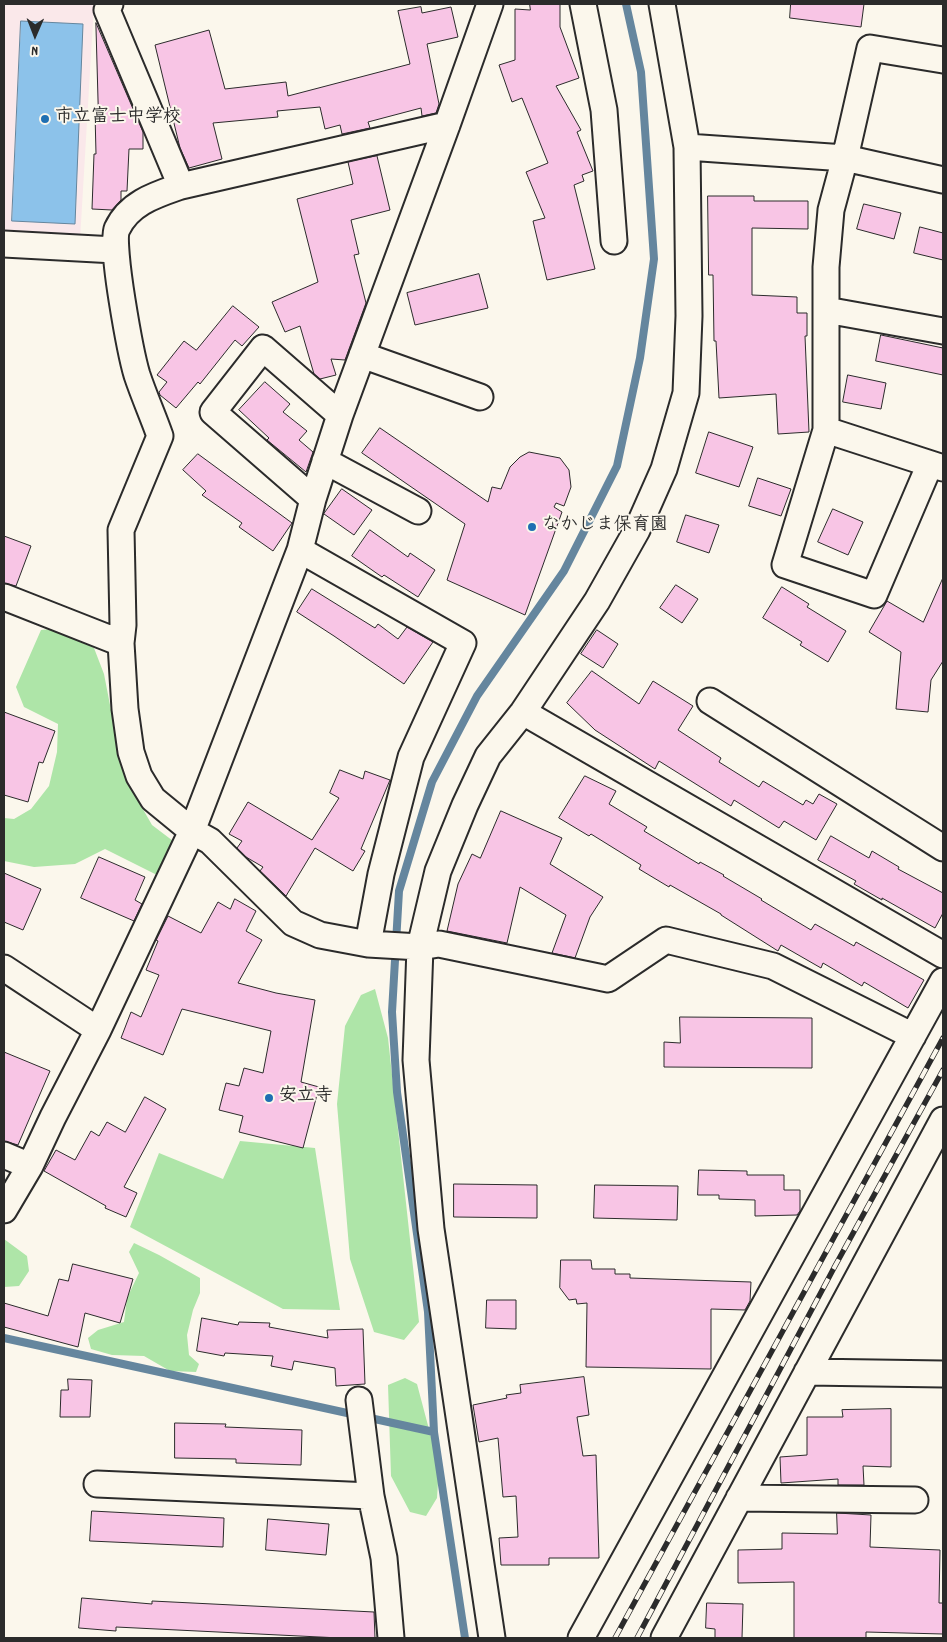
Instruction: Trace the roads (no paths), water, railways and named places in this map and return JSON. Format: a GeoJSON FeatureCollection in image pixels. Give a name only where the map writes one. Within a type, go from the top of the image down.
{"type":"FeatureCollection","features":[{"type":"Feature","properties":{"kind":"street"},"geometry":{"type":"LineString","coordinates":[[110,4],[107,10],[180,186]]}},
{"type":"Feature","properties":{"kind":"street"},"geometry":{"type":"LineString","coordinates":[[4,1210],[30,1166],[52,1117],[98,1030],[192,831],[300,550],[313,499],[340,415],[490,4]]}},
{"type":"Feature","properties":{"kind":"street"},"geometry":{"type":"LineString","coordinates":[[583,4],[604,110],[614,241]]}},
{"type":"Feature","properties":{"kind":"street"},"geometry":{"type":"LineString","coordinates":[[492,1638],[431,1229],[416,1060],[420,947],[438,871],[465,805],[488,756],[523,712],[601,593],[637,530],[664,469],[686,393],[689,316],[687,147],[662,4]]}},
{"type":"Feature","properties":{"kind":"street"},"geometry":{"type":"LineString","coordinates":[[826,430],[936,466],[874,595],[785,565],[826,430],[826,267],[831,210],[870,48],[943,60]]}},
{"type":"Feature","properties":{"kind":"street"},"geometry":{"type":"LineString","coordinates":[[447,126],[180,186],[151,196],[129,211],[116,231],[115,250],[125,317],[137,374],[160,436],[121,530],[121,643],[125,709],[131,752],[139,776],[153,799],[192,831],[210,841],[293,924],[320,935],[368,944],[420,947],[440,944],[608,979],[666,940],[773,966],[913,1036]]}},
{"type":"Feature","properties":{"kind":"street"},"geometry":{"type":"LineString","coordinates":[[687,147],[845,158],[943,180]]}},
{"type":"Feature","properties":{"kind":"street"},"geometry":{"type":"LineString","coordinates":[[4,244],[115,250]]}},
{"type":"Feature","properties":{"kind":"street"},"geometry":{"type":"LineString","coordinates":[[826,310],[943,331]]}},
{"type":"Feature","properties":{"kind":"street"},"geometry":{"type":"LineString","coordinates":[[313,499],[213,412],[263,348],[340,415]]}},
{"type":"Feature","properties":{"kind":"street"},"geometry":{"type":"LineString","coordinates":[[362,355],[480,397]]}},
{"type":"Feature","properties":{"kind":"street"},"geometry":{"type":"LineString","coordinates":[[325,461],[418,511]]}},
{"type":"Feature","properties":{"kind":"street"},"geometry":{"type":"LineString","coordinates":[[300,550],[463,643],[411,757],[381,874],[368,944]]}},
{"type":"Feature","properties":{"kind":"street"},"geometry":{"type":"LineString","coordinates":[[4,597],[121,643]]}},
{"type":"Feature","properties":{"kind":"street"},"geometry":{"type":"LineString","coordinates":[[710,701],[943,848]]}},
{"type":"Feature","properties":{"kind":"street"},"geometry":{"type":"LineString","coordinates":[[523,712],[943,955]]}},
{"type":"Feature","properties":{"kind":"street"},"geometry":{"type":"LineString","coordinates":[[4,968],[98,1030]]}},
{"type":"Feature","properties":{"kind":"street"},"geometry":{"type":"LineString","coordinates":[[581,1638],[943,981]]}},
{"type":"Feature","properties":{"kind":"street"},"geometry":{"type":"LineString","coordinates":[[664,1638],[807,1372],[937,1144],[943,1120]]}},
{"type":"Feature","properties":{"kind":"street"},"geometry":{"type":"LineString","coordinates":[[4,1155],[30,1166]]}},
{"type":"Feature","properties":{"kind":"street"},"geometry":{"type":"LineString","coordinates":[[807,1372],[943,1374]]}},
{"type":"Feature","properties":{"kind":"street"},"geometry":{"type":"LineString","coordinates":[[359,1400],[371,1496],[384,1558],[391,1638]]}},
{"type":"Feature","properties":{"kind":"street"},"geometry":{"type":"LineString","coordinates":[[97,1484],[371,1496]]}},
{"type":"Feature","properties":{"kind":"street"},"geometry":{"type":"LineString","coordinates":[[739,1498],[915,1500]]}},
{"type":"Feature","properties":{"kind":"water","name":"市立富士中学校"},"geometry":{"type":"Polygon","coordinates":[[[21,21],[83,24],[75,224],[12,221],[21,21]]]}},
{"type":"Feature","properties":{"kind":"waterway"},"geometry":{"type":"LineString","coordinates":[[465,1638],[434,1432],[428,1312],[397,1092],[392,1012],[399,891],[432,782],[477,696],[564,571],[617,466],[640,358],[654,259],[641,72],[626,4]]}},
{"type":"Feature","properties":{"kind":"waterway"},"geometry":{"type":"LineString","coordinates":[[4,1338],[434,1432]]}},
{"type":"Feature","properties":{"kind":"railway"},"geometry":{"type":"LineString","coordinates":[[615,1638],[943,1038]]}},
{"type":"Feature","properties":{"kind":"railway"},"geometry":{"type":"LineString","coordinates":[[637,1638],[835,1266],[943,1070]]}},
{"type":"Feature","properties":{"kind":"place","name":"市立富士中学校"},"geometry":{"type":"Point","coordinates":[45,119]}},
{"type":"Feature","properties":{"kind":"place","name":"なかじま保育園"},"geometry":{"type":"Point","coordinates":[532,527]}},
{"type":"Feature","properties":{"kind":"place","name":"安立寺"},"geometry":{"type":"Point","coordinates":[269,1098]}}]}
